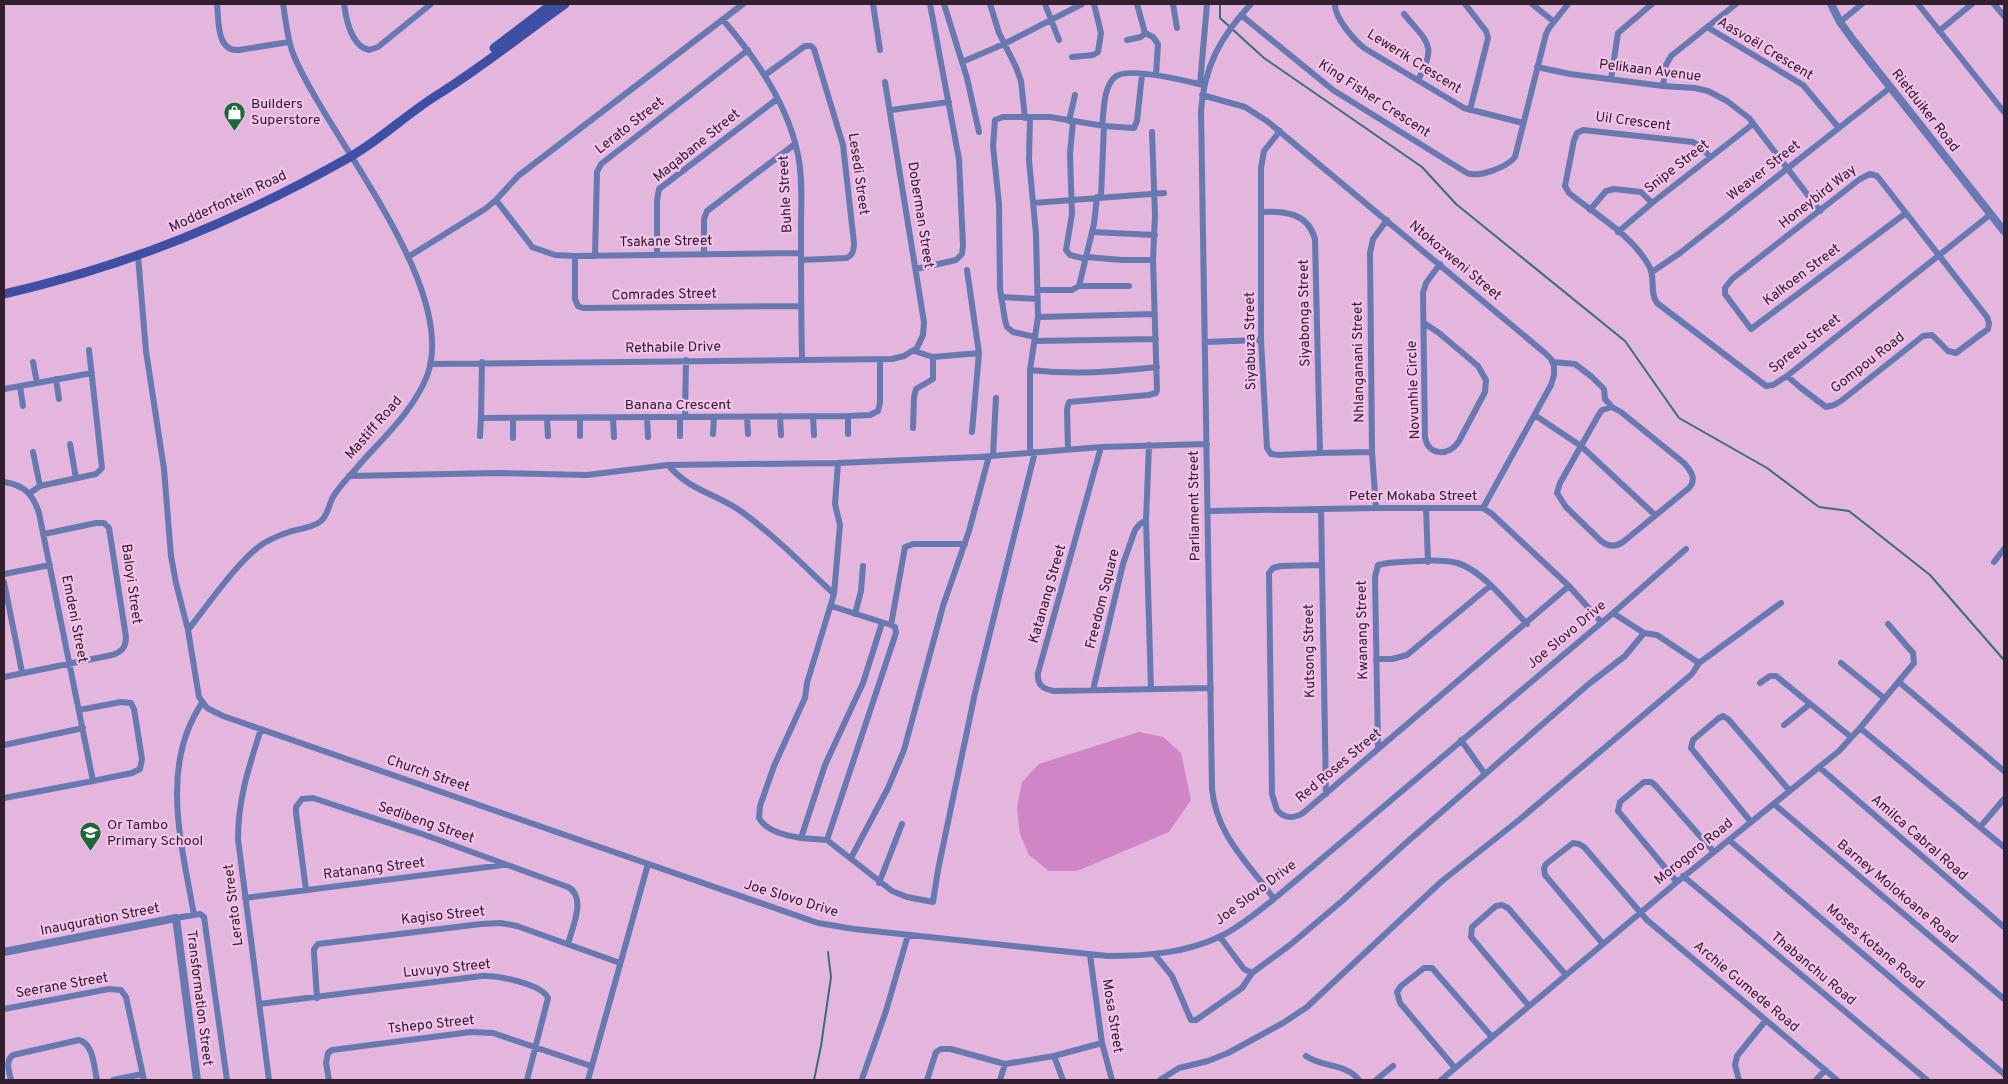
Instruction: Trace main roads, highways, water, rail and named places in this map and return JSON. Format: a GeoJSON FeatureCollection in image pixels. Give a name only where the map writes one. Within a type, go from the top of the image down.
{"type":"FeatureCollection","features":[{"type":"Feature","properties":{"kind":"main road","name":"Modderfontein Road"},"geometry":{"type":"LineString","coordinates":[[442,91],[457,77],[552,4]]}},
{"type":"Feature","properties":{"kind":"main road","name":"Modderfontein Road"},"geometry":{"type":"LineString","coordinates":[[4,294],[85,273],[138,256],[233,217],[351,156],[442,91],[460,81],[565,4]]}},
{"type":"Feature","properties":{"kind":"waterway"},"geometry":{"type":"LineString","coordinates":[[1220,4],[1220,18],[1264,58],[1422,167],[1456,204],[1625,341],[1679,418],[1767,468],[1819,507],[1849,511],[1930,575],[2004,660]]}},
{"type":"Feature","properties":{"kind":"waterway"},"geometry":{"type":"LineString","coordinates":[[814,1080],[831,977],[828,952]]}},
{"type":"Feature","properties":{"kind":"place","name":"Builders Superstore"},"geometry":{"type":"Point","coordinates":[235,131]}},
{"type":"Feature","properties":{"kind":"place","name":"Or Tambo Primary School"},"geometry":{"type":"Point","coordinates":[91,852]}}]}
